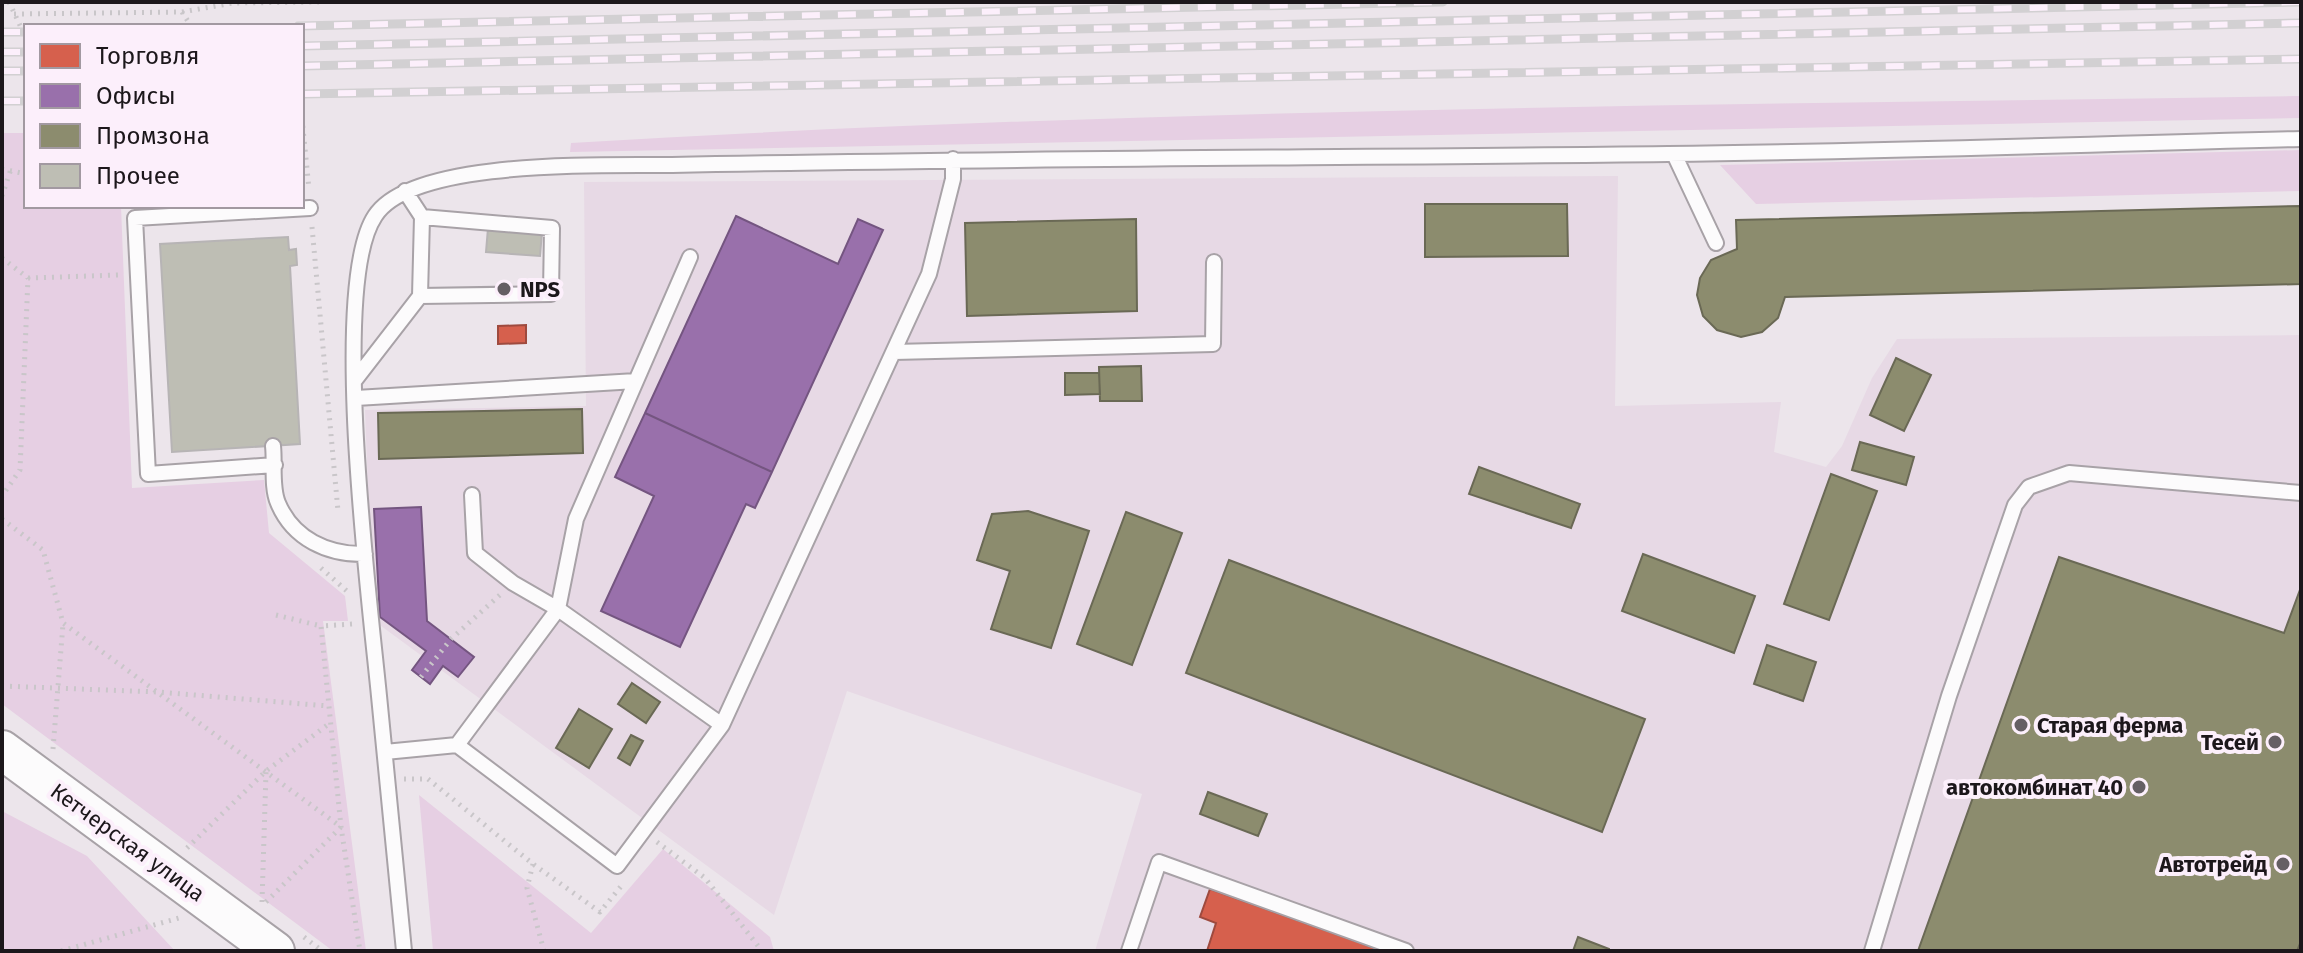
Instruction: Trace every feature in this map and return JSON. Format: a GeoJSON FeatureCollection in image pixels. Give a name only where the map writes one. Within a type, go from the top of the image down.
{"type":"FeatureCollection","features":[{"type":"Feature","properties":{"kind":"main road","name":"Кетчерская улица"},"geometry":{"type":"LineString","coordinates":[[2,750],[266,946]]}},
{"type":"Feature","properties":{"kind":"lane"},"geometry":{"type":"LineString","coordinates":[[404,951],[365,554],[354,380],[361,251],[374,216],[385,203],[405,191],[476,174],[550,167],[953,159],[1674,154],[2301,139]]}},
{"type":"Feature","properties":{"kind":"lane"},"geometry":{"type":"LineString","coordinates":[[1674,154],[1716,243]]}},
{"type":"Feature","properties":{"kind":"lane"},"geometry":{"type":"LineString","coordinates":[[385,752],[457,745],[617,866],[722,725],[929,274],[953,179],[953,159]]}},
{"type":"Feature","properties":{"kind":"lane"},"geometry":{"type":"LineString","coordinates":[[354,380],[420,296],[422,217],[405,191]]}},
{"type":"Feature","properties":{"kind":"lane"},"geometry":{"type":"LineString","coordinates":[[275,465],[148,474],[135,218],[310,208]]}},
{"type":"Feature","properties":{"kind":"lane"},"geometry":{"type":"LineString","coordinates":[[420,296],[551,294],[552,228],[422,217]]}},
{"type":"Feature","properties":{"kind":"lane"},"geometry":{"type":"LineString","coordinates":[[457,745],[558,609],[576,519],[690,257]]}},
{"type":"Feature","properties":{"kind":"lane"},"geometry":{"type":"LineString","coordinates":[[894,352],[1213,344],[1214,262]]}},
{"type":"Feature","properties":{"kind":"lane"},"geometry":{"type":"LineString","coordinates":[[356,398],[636,381]]}},
{"type":"Feature","properties":{"kind":"lane"},"geometry":{"type":"LineString","coordinates":[[273,446],[277,502],[300,536],[342,555],[365,554]]}},
{"type":"Feature","properties":{"kind":"lane"},"geometry":{"type":"LineString","coordinates":[[1872,951],[1949,696],[2015,505],[2029,487],[2069,473],[2301,493]]}},
{"type":"Feature","properties":{"kind":"lane"},"geometry":{"type":"LineString","coordinates":[[472,495],[475,553],[513,583],[558,609],[722,725]]}},
{"type":"Feature","properties":{"kind":"lane"},"geometry":{"type":"LineString","coordinates":[[1129,951],[1159,862],[1406,951]]}},
{"type":"Feature","properties":{"kind":"path"},"geometry":{"type":"LineString","coordinates":[[9,2],[24,34]]}},
{"type":"Feature","properties":{"kind":"path"},"geometry":{"type":"LineString","coordinates":[[14,14],[182,12],[233,3],[319,2]]}},
{"type":"Feature","properties":{"kind":"path"},"geometry":{"type":"LineString","coordinates":[[182,12],[190,24]]}},
{"type":"Feature","properties":{"kind":"path"},"geometry":{"type":"LineString","coordinates":[[304,140],[349,603]]}},
{"type":"Feature","properties":{"kind":"path"},"geometry":{"type":"LineString","coordinates":[[2,169],[24,173]]}},
{"type":"Feature","properties":{"kind":"path"},"geometry":{"type":"LineString","coordinates":[[2,196],[11,169]]}},
{"type":"Feature","properties":{"kind":"path"},"geometry":{"type":"LineString","coordinates":[[2,258],[28,278],[128,275]]}},
{"type":"Feature","properties":{"kind":"path"},"geometry":{"type":"LineString","coordinates":[[2,496],[20,470],[28,278]]}},
{"type":"Feature","properties":{"kind":"path"},"geometry":{"type":"LineString","coordinates":[[2,519],[43,550],[63,623],[55,689],[53,753]]}},
{"type":"Feature","properties":{"kind":"path"},"geometry":{"type":"LineString","coordinates":[[313,561],[348,592]]}},
{"type":"Feature","properties":{"kind":"path"},"geometry":{"type":"LineString","coordinates":[[421,677],[451,639],[513,583]]}},
{"type":"Feature","properties":{"kind":"path"},"geometry":{"type":"LineString","coordinates":[[276,615],[321,626],[353,625],[351,614]]}},
{"type":"Feature","properties":{"kind":"path"},"geometry":{"type":"LineString","coordinates":[[63,623],[341,827]]}},
{"type":"Feature","properties":{"kind":"path"},"geometry":{"type":"LineString","coordinates":[[321,626],[341,827],[360,951]]}},
{"type":"Feature","properties":{"kind":"path"},"geometry":{"type":"LineString","coordinates":[[2,686],[158,692],[329,706]]}},
{"type":"Feature","properties":{"kind":"path"},"geometry":{"type":"LineString","coordinates":[[184,851],[266,771],[330,722]]}},
{"type":"Feature","properties":{"kind":"path"},"geometry":{"type":"LineString","coordinates":[[266,771],[262,906],[341,827]]}},
{"type":"Feature","properties":{"kind":"path"},"geometry":{"type":"LineString","coordinates":[[404,779],[428,779],[533,864],[600,912],[629,877]]}},
{"type":"Feature","properties":{"kind":"path"},"geometry":{"type":"LineString","coordinates":[[647,853],[662,834]]}},
{"type":"Feature","properties":{"kind":"path"},"geometry":{"type":"LineString","coordinates":[[657,841],[705,878],[762,951]]}},
{"type":"Feature","properties":{"kind":"path"},"geometry":{"type":"LineString","coordinates":[[533,864],[527,888],[544,951]]}},
{"type":"Feature","properties":{"kind":"path"},"geometry":{"type":"LineString","coordinates":[[61,951],[184,916]]}},
{"type":"Feature","properties":{"kind":"shaded area"},"geometry":{"type":"Polygon","coordinates":[[[2301,96],[2301,118],[570,152],[571,143],[787,131],[1219,115],[2301,96]]]}},
{"type":"Feature","properties":{"kind":"shaded area"},"geometry":{"type":"Polygon","coordinates":[[[2,133],[24,133],[24,208],[121,208],[132,488],[264,480],[269,533],[345,596],[348,621],[323,621],[366,951],[333,951],[2,704],[2,133]]]}},
{"type":"Feature","properties":{"kind":"shaded area"},"geometry":{"type":"Polygon","coordinates":[[[2301,150],[2301,191],[1756,204],[1720,165],[2301,150]]]}},
{"type":"Feature","properties":{"kind":"shaded area"},"geometry":{"type":"Polygon","coordinates":[[[1618,176],[1615,406],[1781,402],[1774,452],[1826,467],[1842,446],[1872,378],[1897,339],[2301,335],[2301,951],[1095,951],[1142,794],[847,691],[774,915],[373,620],[365,410],[586,406],[584,182],[1618,176]]]}},
{"type":"Feature","properties":{"kind":"shaded area"},"geometry":{"type":"Polygon","coordinates":[[[419,795],[591,933],[663,849],[770,937],[774,951],[433,951],[419,795]]]}},
{"type":"Feature","properties":{"kind":"shaded area"},"geometry":{"type":"Polygon","coordinates":[[[2,811],[87,856],[175,951],[2,951],[2,811]]]}},
{"type":"Feature","properties":{"kind":"building: Торговля"},"geometry":{"type":"Polygon","coordinates":[[[526,325],[526,343],[498,344],[498,326],[526,325]]]}},
{"type":"Feature","properties":{"kind":"building: Торговля"},"geometry":{"type":"Polygon","coordinates":[[[1210,889],[1383,951],[1207,951],[1216,923],[1200,917],[1210,889]]]}},
{"type":"Feature","properties":{"kind":"building: Офисы"},"geometry":{"type":"Polygon","coordinates":[[[736,216],[838,264],[858,219],[883,230],[772,472],[645,413],[736,216]]]}},
{"type":"Feature","properties":{"kind":"building: Офисы"},"geometry":{"type":"Polygon","coordinates":[[[645,413],[772,472],[755,508],[746,504],[680,647],[601,611],[654,496],[615,477],[645,413]]]}},
{"type":"Feature","properties":{"kind":"building: Офисы"},"geometry":{"type":"Polygon","coordinates":[[[421,507],[427,621],[474,657],[458,677],[443,666],[430,684],[412,670],[426,651],[380,617],[374,509],[421,507]]]}},
{"type":"Feature","properties":{"kind":"building: Промзона"},"geometry":{"type":"Polygon","coordinates":[[[1425,204],[1567,204],[1568,256],[1425,257],[1425,204]]]}},
{"type":"Feature","properties":{"kind":"building: Промзона"},"geometry":{"type":"Polygon","coordinates":[[[2301,206],[2301,284],[1785,297],[1778,318],[1762,332],[1741,337],[1717,330],[1703,316],[1697,295],[1700,278],[1711,260],[1737,249],[1736,220],[2301,206]]]}},
{"type":"Feature","properties":{"kind":"building: Промзона"},"geometry":{"type":"Polygon","coordinates":[[[1136,219],[1137,311],[967,316],[965,223],[1136,219]]]}},
{"type":"Feature","properties":{"kind":"building: Промзона"},"geometry":{"type":"Polygon","coordinates":[[[1896,358],[1931,375],[1904,431],[1870,415],[1896,358]]]}},
{"type":"Feature","properties":{"kind":"building: Промзона"},"geometry":{"type":"Polygon","coordinates":[[[1141,366],[1142,401],[1100,401],[1099,367],[1141,366]]]}},
{"type":"Feature","properties":{"kind":"building: Промзона"},"geometry":{"type":"Polygon","coordinates":[[[1065,373],[1099,373],[1100,394],[1065,395],[1065,373]]]}},
{"type":"Feature","properties":{"kind":"building: Промзона"},"geometry":{"type":"Polygon","coordinates":[[[582,409],[583,453],[379,459],[378,413],[582,409]]]}},
{"type":"Feature","properties":{"kind":"building: Промзона"},"geometry":{"type":"Polygon","coordinates":[[[1860,442],[1914,457],[1906,485],[1852,470],[1860,442]]]}},
{"type":"Feature","properties":{"kind":"building: Промзона"},"geometry":{"type":"Polygon","coordinates":[[[1479,467],[1580,504],[1571,528],[1469,494],[1479,467]]]}},
{"type":"Feature","properties":{"kind":"building: Промзона"},"geometry":{"type":"Polygon","coordinates":[[[1831,474],[1877,491],[1829,620],[1784,604],[1831,474]]]}},
{"type":"Feature","properties":{"kind":"building: Промзона"},"geometry":{"type":"Polygon","coordinates":[[[1028,511],[1089,531],[1051,648],[991,629],[1010,571],[977,560],[992,514],[1028,511]]]}},
{"type":"Feature","properties":{"kind":"building: Промзона"},"geometry":{"type":"Polygon","coordinates":[[[1126,512],[1182,533],[1132,665],[1077,644],[1126,512]]]}},
{"type":"Feature","properties":{"kind":"building: Промзона"},"geometry":{"type":"Polygon","coordinates":[[[1643,554],[1755,596],[1734,653],[1622,611],[1643,554]]]}},
{"type":"Feature","properties":{"kind":"building: Промзона","name":"автокомбинат 40"},"geometry":{"type":"Polygon","coordinates":[[[2059,557],[2284,633],[2301,587],[2301,941],[2297,951],[1918,951],[2059,557]]]}},
{"type":"Feature","properties":{"kind":"building: Промзона"},"geometry":{"type":"Polygon","coordinates":[[[1229,560],[1645,719],[1602,832],[1186,673],[1229,560]]]}},
{"type":"Feature","properties":{"kind":"building: Промзона"},"geometry":{"type":"Polygon","coordinates":[[[1767,645],[1816,662],[1803,701],[1754,684],[1767,645]]]}},
{"type":"Feature","properties":{"kind":"building: Промзона"},"geometry":{"type":"Polygon","coordinates":[[[632,683],[660,702],[646,723],[618,704],[632,683]]]}},
{"type":"Feature","properties":{"kind":"building: Промзона"},"geometry":{"type":"Polygon","coordinates":[[[579,709],[612,729],[589,768],[556,748],[579,709]]]}},
{"type":"Feature","properties":{"kind":"building: Промзона"},"geometry":{"type":"Polygon","coordinates":[[[631,735],[643,741],[630,765],[618,758],[631,735]]]}},
{"type":"Feature","properties":{"kind":"building: Промзона"},"geometry":{"type":"Polygon","coordinates":[[[1208,792],[1267,814],[1258,836],[1200,814],[1208,792]]]}},
{"type":"Feature","properties":{"kind":"building: Промзона"},"geometry":{"type":"Polygon","coordinates":[[[1578,937],[1609,949],[1609,951],[1573,951],[1578,937]]]}},
{"type":"Feature","properties":{"kind":"building: Прочее"},"geometry":{"type":"Polygon","coordinates":[[[488,228],[542,232],[540,256],[486,252],[488,228]]]}},
{"type":"Feature","properties":{"kind":"building: Прочее"},"geometry":{"type":"Polygon","coordinates":[[[288,237],[289,250],[296,249],[297,265],[290,266],[300,444],[172,452],[160,244],[288,237]]]}},
{"type":"Feature","properties":{"kind":"railway"},"geometry":{"type":"LineString","coordinates":[[304,26],[1443,2]]}},
{"type":"Feature","properties":{"kind":"railway"},"geometry":{"type":"LineString","coordinates":[[304,46],[2301,2]]}},
{"type":"Feature","properties":{"kind":"railway"},"geometry":{"type":"LineString","coordinates":[[304,66],[2301,23]]}},
{"type":"Feature","properties":{"kind":"railway"},"geometry":{"type":"LineString","coordinates":[[2,32],[24,32]]}},
{"type":"Feature","properties":{"kind":"railway"},"geometry":{"type":"LineString","coordinates":[[2,52],[24,52]]}},
{"type":"Feature","properties":{"kind":"railway"},"geometry":{"type":"LineString","coordinates":[[304,94],[2301,59]]}},
{"type":"Feature","properties":{"kind":"railway"},"geometry":{"type":"LineString","coordinates":[[2,71],[24,71]]}},
{"type":"Feature","properties":{"kind":"railway"},"geometry":{"type":"LineString","coordinates":[[2,101],[24,101]]}},
{"type":"Feature","properties":{"kind":"place","name":"NPS"},"geometry":{"type":"Point","coordinates":[504,289]}},
{"type":"Feature","properties":{"kind":"place","name":"Старая ферма"},"geometry":{"type":"Point","coordinates":[2021,725]}},
{"type":"Feature","properties":{"kind":"place","name":"Тесей"},"geometry":{"type":"Point","coordinates":[2275,742]}},
{"type":"Feature","properties":{"kind":"place","name":"автокомбинат 40"},"geometry":{"type":"Point","coordinates":[2139,787]}},
{"type":"Feature","properties":{"kind":"place","name":"Автотрейд"},"geometry":{"type":"Point","coordinates":[2283,864]}}]}
